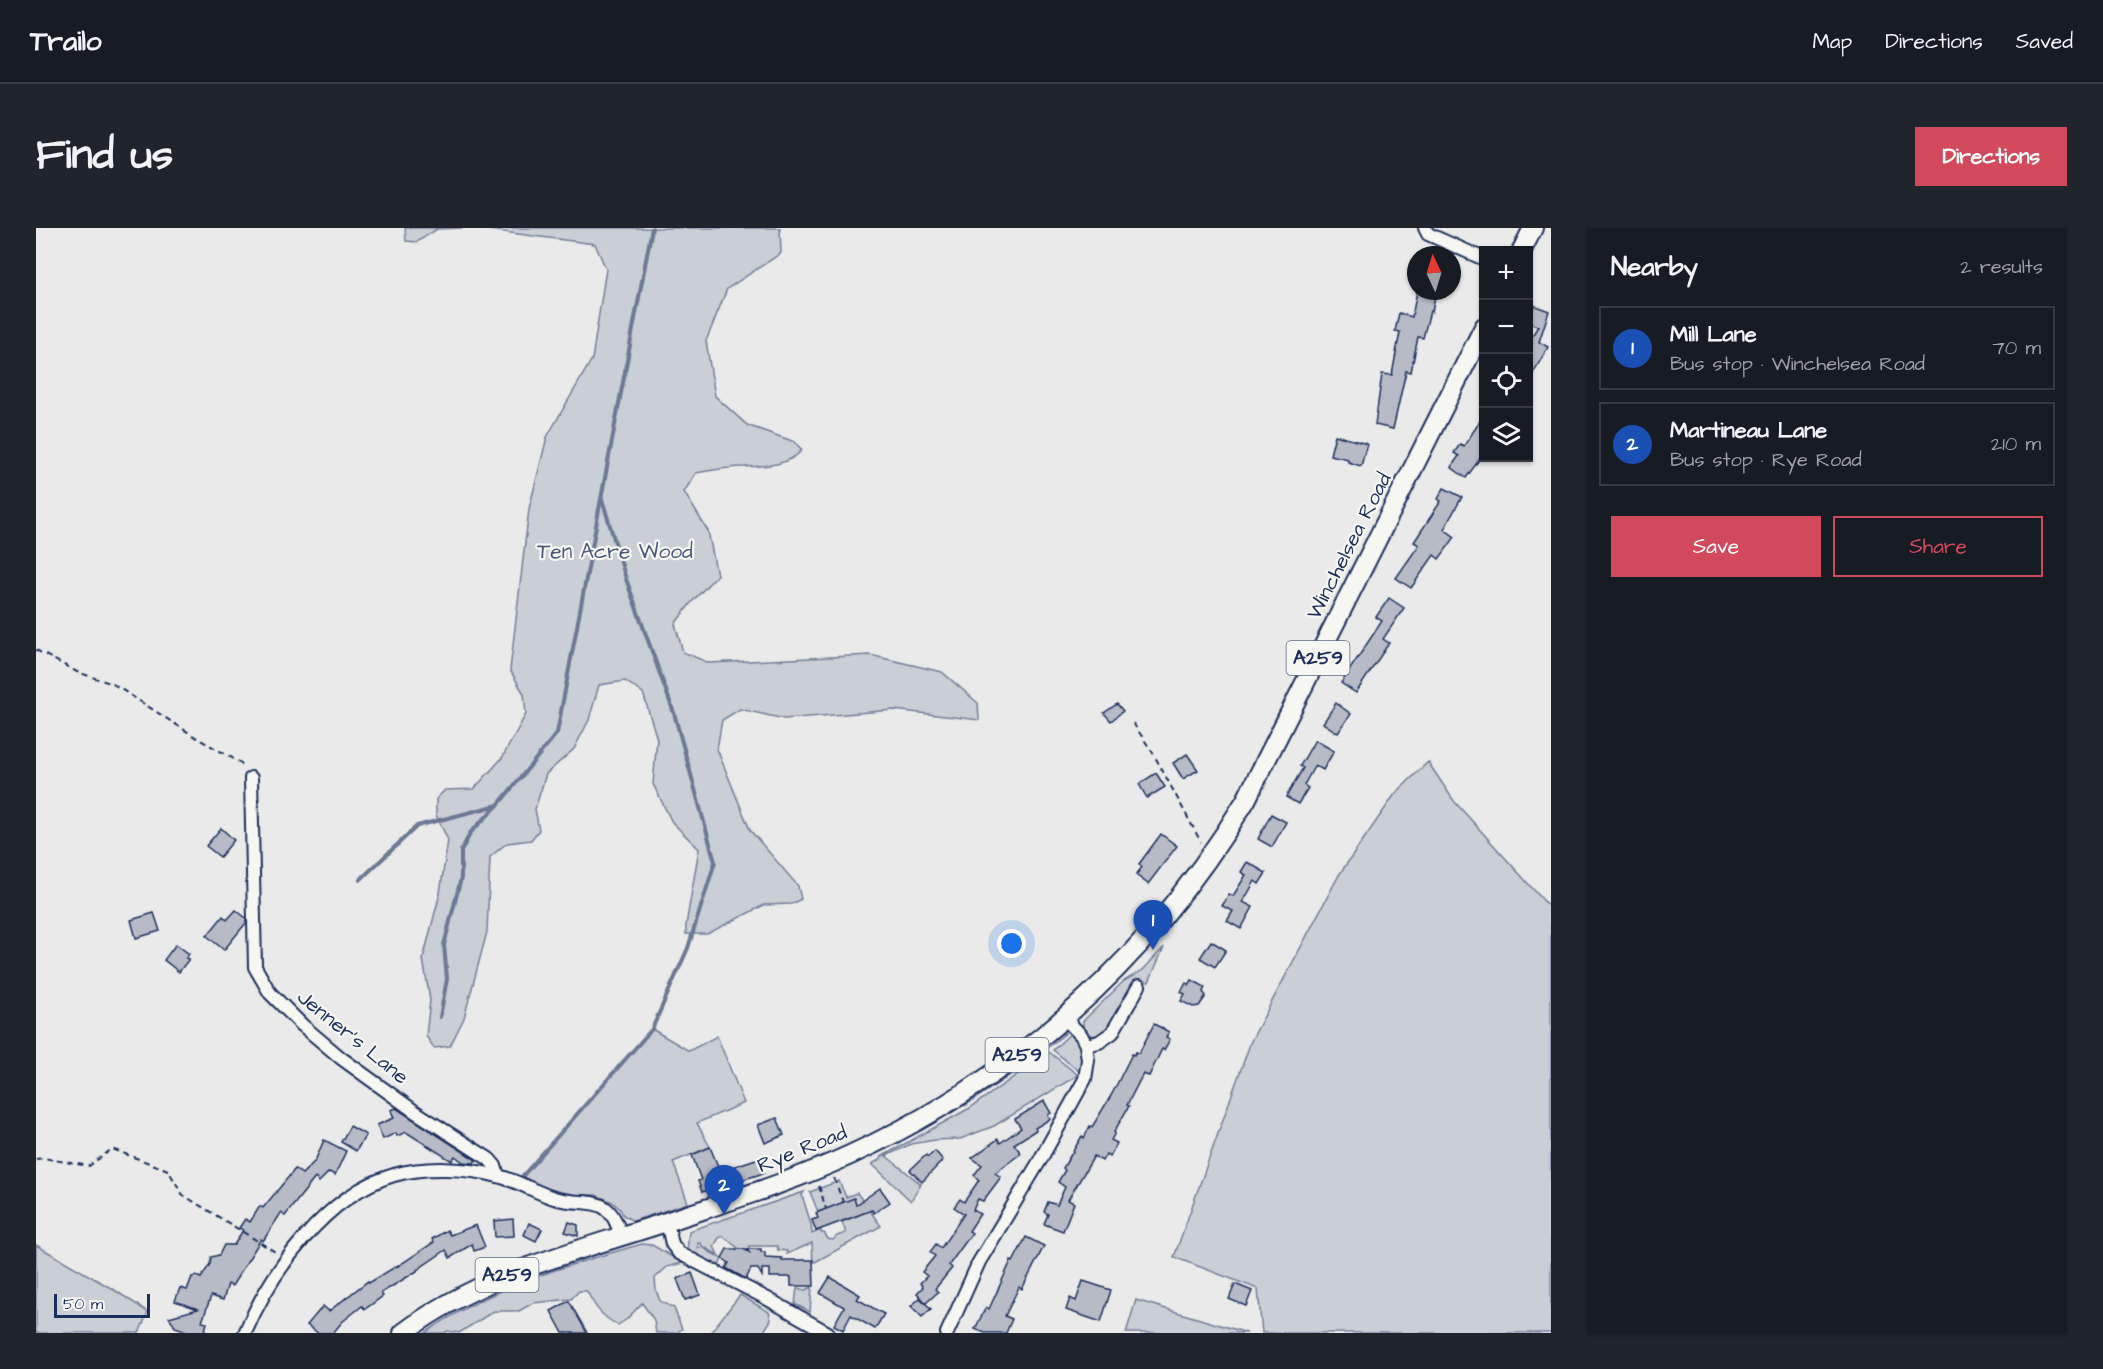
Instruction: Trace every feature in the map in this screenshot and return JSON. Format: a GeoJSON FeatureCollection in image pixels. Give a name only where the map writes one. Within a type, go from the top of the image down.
{"type":"FeatureCollection","features":[{"type":"Feature","properties":{"kind":"highway"},"geometry":{"type":"LineString","coordinates":[[1524,246],[1533,228]]}},
{"type":"Feature","properties":{"kind":"highway","name":"Winchelsea Road"},"geometry":{"type":"LineString","coordinates":[[1127,958],[1167,914],[1212,852],[1263,769],[1479,337]]}},
{"type":"Feature","properties":{"kind":"highway","name":"Rye Road"},"geometry":{"type":"LineString","coordinates":[[403,1333],[454,1300],[501,1277],[565,1253],[667,1222],[801,1176],[893,1134],[974,1086],[1065,1018],[1127,958]]}},
{"type":"Feature","properties":{"kind":"street"},"geometry":{"type":"LineString","coordinates":[[1415,228],[1427,231],[1479,257]]}},
{"type":"Feature","properties":{"kind":"street","name":"Jenner's Lane"},"geometry":{"type":"LineString","coordinates":[[251,778],[255,967],[270,993],[302,1025],[341,1058],[414,1111],[489,1159],[495,1166],[498,1176]]}},
{"type":"Feature","properties":{"kind":"street"},"geometry":{"type":"LineString","coordinates":[[1086,1045],[1099,1042],[1112,1033],[1139,986]]}},
{"type":"Feature","properties":{"kind":"street"},"geometry":{"type":"LineString","coordinates":[[947,1333],[979,1262],[1085,1079],[1089,1060],[1086,1045],[1065,1018]]}},
{"type":"Feature","properties":{"kind":"street"},"geometry":{"type":"LineString","coordinates":[[245,1333],[257,1305],[286,1259],[309,1231],[341,1204],[370,1185],[392,1175],[435,1168],[498,1176],[555,1198],[602,1205],[615,1218],[621,1236]]}},
{"type":"Feature","properties":{"kind":"street"},"geometry":{"type":"LineString","coordinates":[[667,1222],[672,1244],[679,1253],[828,1333]]}},
{"type":"Feature","properties":{"kind":"path"},"geometry":{"type":"LineString","coordinates":[[36,650],[77,672],[113,684],[139,699],[197,738],[242,763],[251,778]]}},
{"type":"Feature","properties":{"kind":"path"},"geometry":{"type":"LineString","coordinates":[[1133,723],[1159,763],[1202,844],[1212,852]]}},
{"type":"Feature","properties":{"kind":"path"},"geometry":{"type":"LineString","coordinates":[[36,1159],[43,1158],[89,1166],[112,1149],[168,1170],[183,1195],[286,1259]]}},
{"type":"Feature","properties":{"kind":"path"},"geometry":{"type":"LineString","coordinates":[[834,1178],[843,1202]]}},
{"type":"Feature","properties":{"kind":"path"},"geometry":{"type":"LineString","coordinates":[[818,1185],[826,1209]]}},
{"type":"Feature","properties":{"kind":"green space"},"geometry":{"type":"Polygon","coordinates":[[[405,228],[465,228],[437,229],[417,242],[406,241],[405,228]]]}},
{"type":"Feature","properties":{"kind":"green space","name":"Ten Acre Wood"},"geometry":{"type":"Polygon","coordinates":[[[473,228],[780,228],[781,253],[727,289],[706,341],[715,396],[747,425],[795,442],[802,450],[787,461],[778,464],[725,468],[696,473],[684,492],[708,531],[717,575],[675,624],[683,652],[709,663],[870,655],[942,672],[978,703],[979,720],[894,710],[784,719],[740,709],[722,720],[717,749],[750,830],[798,886],[801,899],[791,904],[764,905],[707,934],[686,934],[699,849],[672,822],[653,784],[657,739],[643,693],[625,681],[599,685],[589,720],[574,749],[546,774],[535,809],[539,830],[531,840],[507,843],[490,857],[487,932],[464,1018],[450,1046],[434,1048],[426,1036],[430,1000],[423,959],[440,893],[448,840],[436,815],[436,799],[445,790],[474,789],[502,758],[526,714],[524,694],[510,670],[529,509],[547,437],[592,359],[606,269],[595,244],[473,228]]]}},
{"type":"Feature","properties":{"kind":"green space"},"geometry":{"type":"Polygon","coordinates":[[[1428,762],[1454,801],[1551,909],[1551,1333],[1262,1333],[1258,1289],[1174,1257],[1251,1041],[1339,875],[1395,794],[1428,762]]]}},
{"type":"Feature","properties":{"kind":"green space"},"geometry":{"type":"Polygon","coordinates":[[[1164,947],[1149,982],[1139,980],[1133,984],[1109,1025],[1101,1034],[1096,1036],[1086,1032],[1083,1021],[1124,981],[1143,970],[1164,947]]]}},
{"type":"Feature","properties":{"kind":"green space"},"geometry":{"type":"Polygon","coordinates":[[[652,1029],[689,1051],[717,1036],[744,1103],[697,1123],[710,1147],[673,1162],[688,1203],[633,1221],[623,1215],[612,1202],[596,1195],[567,1195],[519,1181],[652,1029]]]}},
{"type":"Feature","properties":{"kind":"green space"},"geometry":{"type":"Polygon","coordinates":[[[1066,1033],[1028,1063],[965,1106],[964,1104],[1026,1062],[1061,1034],[1066,1033]]]}},
{"type":"Feature","properties":{"kind":"green space"},"geometry":{"type":"Polygon","coordinates":[[[1071,1033],[1080,1046],[1080,1072],[1053,1050],[1071,1033]]]}},
{"type":"Feature","properties":{"kind":"green space"},"geometry":{"type":"Polygon","coordinates":[[[1049,1052],[1078,1075],[994,1126],[960,1139],[911,1144],[886,1156],[921,1184],[911,1201],[872,1164],[881,1157],[970,1108],[1049,1052]]]}},
{"type":"Feature","properties":{"kind":"green space"},"geometry":{"type":"Polygon","coordinates":[[[839,1181],[846,1197],[857,1193],[881,1226],[813,1263],[812,1243],[787,1254],[787,1251],[778,1250],[777,1246],[749,1246],[749,1251],[743,1252],[723,1236],[714,1246],[718,1255],[698,1243],[698,1248],[702,1247],[722,1259],[718,1268],[687,1251],[689,1231],[804,1192],[802,1195],[812,1234],[821,1230],[821,1233],[824,1233],[828,1239],[833,1240],[846,1233],[842,1222],[859,1215],[854,1199],[818,1212],[810,1192],[839,1181]]]}},
{"type":"Feature","properties":{"kind":"green space"},"geometry":{"type":"Polygon","coordinates":[[[642,1244],[652,1245],[683,1263],[667,1267],[655,1278],[660,1301],[674,1308],[682,1329],[676,1333],[656,1333],[654,1320],[642,1303],[618,1325],[599,1311],[587,1291],[579,1291],[571,1299],[533,1303],[519,1311],[494,1311],[459,1333],[447,1331],[445,1333],[425,1333],[502,1290],[558,1269],[642,1244]]]}},
{"type":"Feature","properties":{"kind":"green space"},"geometry":{"type":"Polygon","coordinates":[[[36,1245],[148,1312],[139,1333],[36,1333],[36,1245]]]}},
{"type":"Feature","properties":{"kind":"green space"},"geometry":{"type":"Polygon","coordinates":[[[812,1287],[810,1312],[795,1304],[797,1288],[806,1290],[812,1287]]]}},
{"type":"Feature","properties":{"kind":"green space"},"geometry":{"type":"Polygon","coordinates":[[[740,1295],[769,1312],[771,1320],[763,1333],[710,1333],[740,1295]]]}},
{"type":"Feature","properties":{"kind":"green space"},"geometry":{"type":"Polygon","coordinates":[[[1136,1300],[1247,1333],[1126,1333],[1136,1300]]]}},
{"type":"Feature","properties":{"kind":"building"},"geometry":{"type":"Polygon","coordinates":[[[1415,300],[1434,300],[1423,338],[1418,337],[1411,372],[1406,371],[1393,429],[1375,425],[1382,374],[1392,375],[1400,332],[1395,331],[1399,313],[1412,317],[1415,300]]]}},
{"type":"Feature","properties":{"kind":"building"},"geometry":{"type":"Polygon","coordinates":[[[1533,305],[1549,311],[1539,342],[1548,347],[1533,373],[1533,334],[1538,326],[1533,324],[1533,305]]]}},
{"type":"Feature","properties":{"kind":"building"},"geometry":{"type":"Polygon","coordinates":[[[1479,423],[1479,460],[1466,478],[1451,467],[1459,456],[1454,453],[1460,444],[1464,446],[1479,423]]]}},
{"type":"Feature","properties":{"kind":"building"},"geometry":{"type":"Polygon","coordinates":[[[1335,435],[1367,444],[1361,466],[1348,462],[1348,459],[1330,455],[1335,435]]]}},
{"type":"Feature","properties":{"kind":"building"},"geometry":{"type":"Polygon","coordinates":[[[1444,488],[1462,497],[1444,529],[1455,537],[1439,559],[1434,555],[1411,588],[1396,578],[1419,545],[1414,542],[1441,501],[1438,499],[1444,488]]]}},
{"type":"Feature","properties":{"kind":"building"},"geometry":{"type":"Polygon","coordinates":[[[1389,598],[1404,608],[1383,639],[1389,643],[1356,693],[1341,683],[1382,621],[1376,617],[1389,598]]]}},
{"type":"Feature","properties":{"kind":"building"},"geometry":{"type":"Polygon","coordinates":[[[1336,703],[1351,714],[1338,733],[1323,723],[1336,703]]]}},
{"type":"Feature","properties":{"kind":"building"},"geometry":{"type":"Polygon","coordinates":[[[1117,704],[1123,711],[1111,721],[1104,713],[1117,704]]]}},
{"type":"Feature","properties":{"kind":"building"},"geometry":{"type":"Polygon","coordinates":[[[1315,740],[1334,751],[1323,770],[1315,765],[1304,785],[1308,788],[1298,804],[1286,797],[1303,768],[1300,766],[1315,740]]]}},
{"type":"Feature","properties":{"kind":"building"},"geometry":{"type":"Polygon","coordinates":[[[1187,754],[1198,770],[1183,779],[1173,763],[1187,754]]]}},
{"type":"Feature","properties":{"kind":"building"},"geometry":{"type":"Polygon","coordinates":[[[1156,773],[1165,787],[1147,798],[1139,784],[1156,773]]]}},
{"type":"Feature","properties":{"kind":"building"},"geometry":{"type":"Polygon","coordinates":[[[1271,814],[1286,822],[1272,847],[1258,839],[1271,814]]]}},
{"type":"Feature","properties":{"kind":"building"},"geometry":{"type":"Polygon","coordinates":[[[221,828],[234,840],[220,857],[206,846],[221,828]]]}},
{"type":"Feature","properties":{"kind":"building"},"geometry":{"type":"Polygon","coordinates":[[[1161,834],[1177,846],[1148,884],[1136,875],[1142,867],[1139,864],[1161,834]]]}},
{"type":"Feature","properties":{"kind":"building"},"geometry":{"type":"Polygon","coordinates":[[[1247,862],[1266,873],[1259,884],[1255,881],[1243,902],[1253,907],[1241,929],[1227,921],[1233,911],[1222,906],[1229,894],[1233,896],[1246,875],[1241,872],[1247,862]]]}},
{"type":"Feature","properties":{"kind":"building"},"geometry":{"type":"Polygon","coordinates":[[[236,910],[246,918],[246,923],[224,950],[207,936],[223,916],[227,920],[236,910]]]}},
{"type":"Feature","properties":{"kind":"building"},"geometry":{"type":"Polygon","coordinates":[[[154,913],[160,931],[136,938],[131,920],[154,913]]]}},
{"type":"Feature","properties":{"kind":"building"},"geometry":{"type":"Polygon","coordinates":[[[1211,941],[1226,950],[1215,967],[1200,958],[1211,941]]]}},
{"type":"Feature","properties":{"kind":"building"},"geometry":{"type":"Polygon","coordinates":[[[176,944],[189,954],[186,958],[189,959],[179,972],[164,960],[176,944]]]}},
{"type":"Feature","properties":{"kind":"building"},"geometry":{"type":"Polygon","coordinates":[[[1192,980],[1205,987],[1203,992],[1206,996],[1199,1006],[1193,1007],[1181,1001],[1185,994],[1181,992],[1186,983],[1189,985],[1192,980]]]}},
{"type":"Feature","properties":{"kind":"building"},"geometry":{"type":"Polygon","coordinates":[[[1154,1024],[1169,1032],[1166,1037],[1170,1039],[1164,1050],[1162,1049],[1149,1076],[1143,1074],[1127,1105],[1129,1106],[1111,1140],[1117,1143],[1110,1156],[1106,1154],[1102,1161],[1094,1156],[1068,1200],[1074,1203],[1063,1231],[1044,1224],[1048,1214],[1044,1212],[1048,1202],[1057,1205],[1065,1187],[1058,1182],[1065,1170],[1063,1168],[1082,1136],[1084,1138],[1090,1126],[1092,1127],[1112,1094],[1132,1054],[1139,1053],[1154,1024]]]}},
{"type":"Feature","properties":{"kind":"building"},"geometry":{"type":"Polygon","coordinates":[[[1044,1101],[1051,1113],[1048,1115],[1050,1119],[1014,1144],[1021,1153],[995,1173],[1001,1177],[983,1201],[978,1199],[973,1210],[980,1214],[969,1231],[972,1233],[949,1265],[952,1268],[935,1289],[938,1292],[926,1303],[917,1293],[923,1287],[920,1283],[927,1276],[922,1272],[935,1256],[930,1252],[936,1244],[941,1248],[964,1214],[954,1207],[960,1199],[964,1202],[979,1180],[974,1175],[982,1165],[972,1158],[998,1139],[1000,1143],[1021,1128],[1015,1119],[1044,1101]]]}},
{"type":"Feature","properties":{"kind":"building"},"geometry":{"type":"Polygon","coordinates":[[[396,1108],[476,1160],[474,1163],[463,1162],[455,1156],[452,1161],[406,1132],[397,1136],[396,1133],[383,1139],[377,1125],[394,1118],[391,1110],[396,1108]]]}},
{"type":"Feature","properties":{"kind":"building"},"geometry":{"type":"Polygon","coordinates":[[[777,1118],[784,1135],[765,1143],[758,1125],[777,1118]]]}},
{"type":"Feature","properties":{"kind":"building"},"geometry":{"type":"Polygon","coordinates":[[[350,1126],[366,1135],[356,1151],[341,1142],[350,1126]]]}},
{"type":"Feature","properties":{"kind":"building"},"geometry":{"type":"Polygon","coordinates":[[[324,1140],[346,1151],[335,1175],[329,1172],[319,1182],[315,1178],[285,1216],[281,1213],[263,1241],[261,1239],[232,1286],[228,1284],[223,1300],[211,1296],[202,1322],[207,1323],[204,1333],[193,1333],[175,1327],[169,1317],[198,1309],[175,1301],[180,1288],[187,1290],[192,1277],[201,1278],[210,1264],[211,1257],[219,1255],[224,1245],[234,1245],[243,1230],[239,1228],[245,1219],[250,1222],[260,1206],[263,1208],[295,1169],[302,1174],[315,1161],[324,1140]]]}},
{"type":"Feature","properties":{"kind":"building"},"geometry":{"type":"Polygon","coordinates":[[[710,1147],[720,1171],[759,1158],[764,1173],[702,1192],[698,1181],[701,1180],[692,1155],[710,1147]]]}},
{"type":"Feature","properties":{"kind":"building"},"geometry":{"type":"Polygon","coordinates":[[[935,1151],[943,1160],[922,1182],[910,1170],[926,1155],[928,1157],[935,1151]]]}},
{"type":"Feature","properties":{"kind":"building"},"geometry":{"type":"Polygon","coordinates":[[[880,1188],[890,1202],[874,1213],[872,1210],[816,1231],[812,1220],[818,1218],[816,1213],[854,1198],[856,1205],[880,1188]]]}},
{"type":"Feature","properties":{"kind":"building"},"geometry":{"type":"Polygon","coordinates":[[[513,1219],[514,1236],[495,1237],[494,1221],[513,1219]]]}},
{"type":"Feature","properties":{"kind":"building"},"geometry":{"type":"Polygon","coordinates":[[[569,1222],[578,1225],[578,1236],[565,1232],[569,1222]]]}},
{"type":"Feature","properties":{"kind":"building"},"geometry":{"type":"Polygon","coordinates":[[[529,1223],[542,1229],[536,1241],[524,1235],[529,1223]]]}},
{"type":"Feature","properties":{"kind":"building"},"geometry":{"type":"Polygon","coordinates":[[[476,1225],[485,1247],[474,1251],[472,1244],[450,1258],[446,1250],[381,1293],[383,1296],[365,1309],[362,1306],[342,1322],[333,1333],[318,1333],[307,1325],[323,1306],[329,1311],[368,1281],[369,1283],[398,1266],[434,1242],[432,1239],[447,1230],[450,1235],[476,1225]]]}},
{"type":"Feature","properties":{"kind":"building"},"geometry":{"type":"Polygon","coordinates":[[[1026,1237],[1044,1246],[1022,1289],[1019,1287],[1005,1316],[1012,1319],[1006,1333],[985,1333],[975,1329],[986,1307],[989,1309],[1011,1261],[1013,1262],[1026,1237]]]}},
{"type":"Feature","properties":{"kind":"building"},"geometry":{"type":"Polygon","coordinates":[[[727,1249],[743,1249],[749,1252],[747,1249],[761,1249],[761,1252],[765,1252],[765,1257],[782,1258],[782,1260],[813,1260],[814,1286],[791,1286],[791,1277],[770,1277],[770,1269],[762,1269],[762,1276],[758,1269],[751,1269],[746,1279],[726,1268],[729,1263],[722,1258],[727,1249]]]}},
{"type":"Feature","properties":{"kind":"building"},"geometry":{"type":"Polygon","coordinates":[[[692,1273],[700,1295],[685,1300],[677,1279],[692,1273]]]}},
{"type":"Feature","properties":{"kind":"building"},"geometry":{"type":"Polygon","coordinates":[[[830,1277],[860,1295],[857,1299],[884,1314],[875,1329],[851,1315],[843,1330],[834,1325],[844,1307],[820,1293],[830,1277]]]}},
{"type":"Feature","properties":{"kind":"building"},"geometry":{"type":"Polygon","coordinates":[[[1083,1281],[1111,1290],[1101,1322],[1066,1310],[1070,1298],[1076,1301],[1083,1281]]]}},
{"type":"Feature","properties":{"kind":"building"},"geometry":{"type":"Polygon","coordinates":[[[1235,1284],[1252,1291],[1246,1306],[1229,1299],[1235,1284]]]}},
{"type":"Feature","properties":{"kind":"building"},"geometry":{"type":"Polygon","coordinates":[[[920,1298],[931,1309],[922,1317],[911,1306],[920,1298]]]}},
{"type":"Feature","properties":{"kind":"building"},"geometry":{"type":"Polygon","coordinates":[[[569,1301],[587,1333],[563,1333],[551,1311],[569,1301]]]}},
{"type":"Feature","properties":{"kind":"waterway"},"geometry":{"type":"LineString","coordinates":[[360,880],[417,826],[498,805],[557,733],[652,228]]}},
{"type":"Feature","properties":{"kind":"waterway"},"geometry":{"type":"LineString","coordinates":[[519,1180],[652,1029],[688,948],[715,862],[674,713],[626,579],[602,499]]}},
{"type":"Feature","properties":{"kind":"waterway"},"geometry":{"type":"LineString","coordinates":[[440,1017],[447,979],[444,945],[461,878],[461,851],[471,832],[497,806]]}},
{"type":"Feature","properties":{"kind":"place","name":"Mill Lane"},"geometry":{"type":"Point","coordinates":[1153,950]}},
{"type":"Feature","properties":{"kind":"place","name":"Martineau Lane"},"geometry":{"type":"Point","coordinates":[724,1215]}}]}
